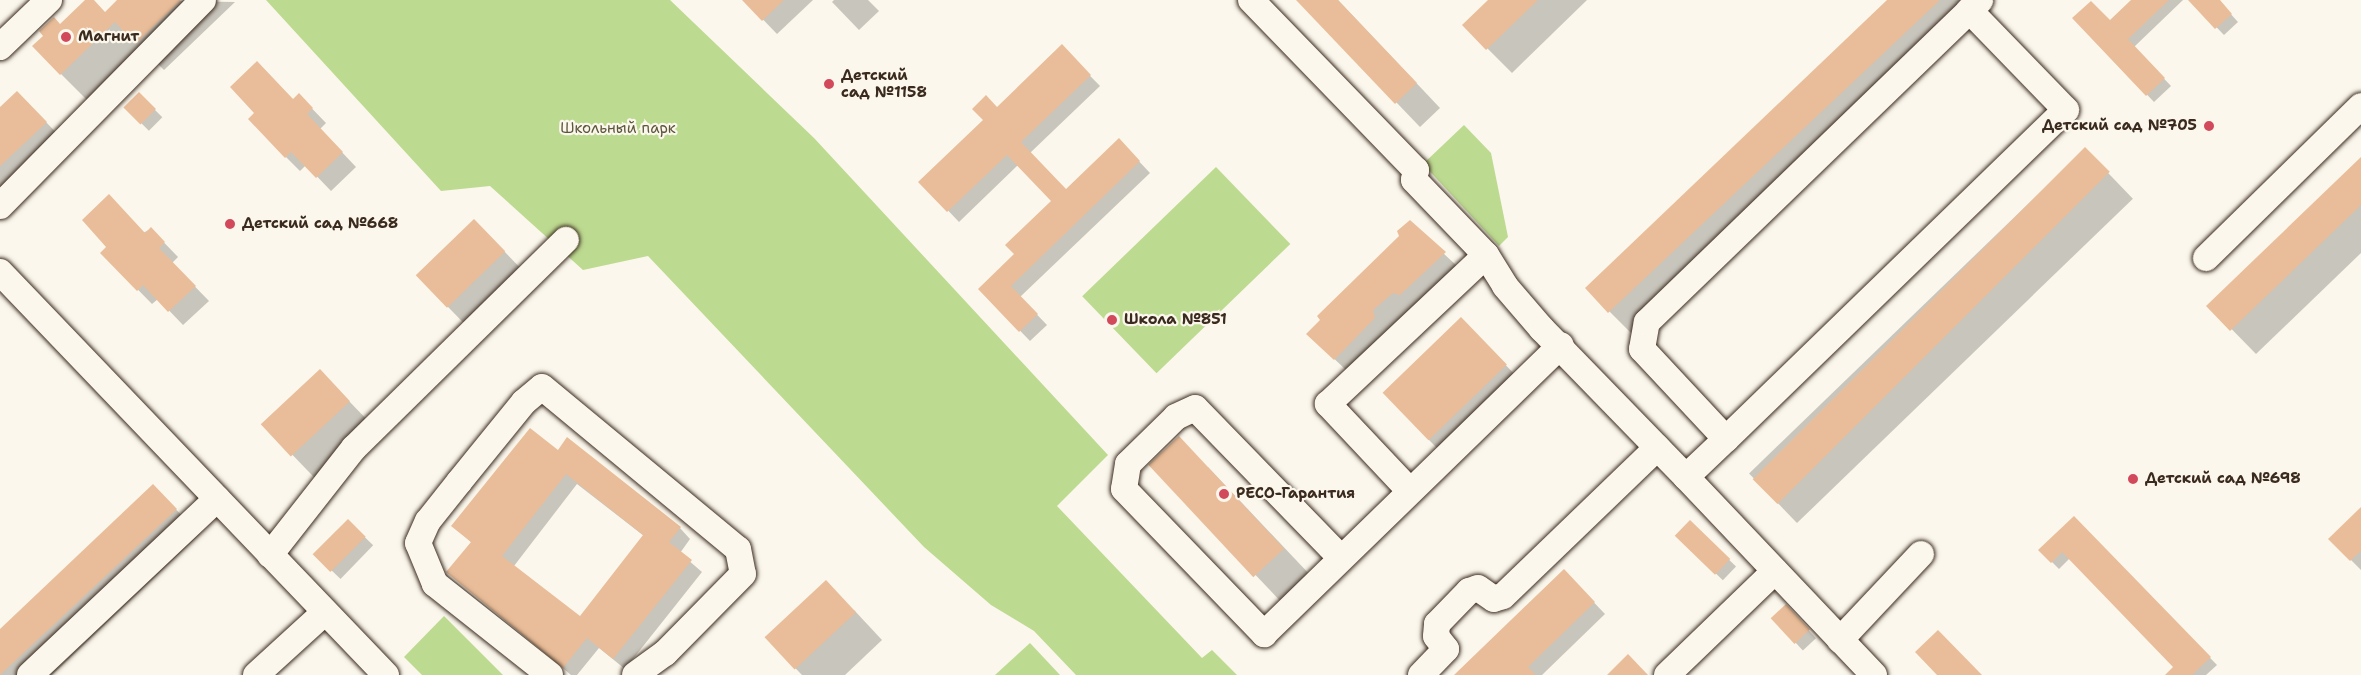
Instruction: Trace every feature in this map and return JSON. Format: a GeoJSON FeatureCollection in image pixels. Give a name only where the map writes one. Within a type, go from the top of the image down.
{"type":"FeatureCollection","features":[{"type":"Feature","properties":{"kind":"lane"},"geometry":{"type":"LineString","coordinates":[[0,47],[49,0]]}},
{"type":"Feature","properties":{"kind":"lane"},"geometry":{"type":"LineString","coordinates":[[0,206],[203,0]]}},
{"type":"Feature","properties":{"kind":"lane"},"geometry":{"type":"LineString","coordinates":[[1251,0],[1416,170],[1414,180],[1486,255],[1505,286],[1874,675]]}},
{"type":"Feature","properties":{"kind":"lane"},"geometry":{"type":"LineString","coordinates":[[1686,477],[1726,439],[2066,110],[1974,5],[1647,322],[1642,349],[1726,439]]}},
{"type":"Feature","properties":{"kind":"lane"},"geometry":{"type":"LineString","coordinates":[[2206,258],[2361,106]]}},
{"type":"Feature","properties":{"kind":"lane"},"geometry":{"type":"LineString","coordinates":[[270,555],[354,448],[566,240]]}},
{"type":"Feature","properties":{"kind":"lane"},"geometry":{"type":"LineString","coordinates":[[1410,491],[1328,404],[1486,255]]}},
{"type":"Feature","properties":{"kind":"lane"},"geometry":{"type":"LineString","coordinates":[[0,272],[386,675]]}},
{"type":"Feature","properties":{"kind":"lane"},"geometry":{"type":"LineString","coordinates":[[1341,558],[1195,408],[1176,417],[1128,464],[1124,489],[1263,634],[1561,345]]}},
{"type":"Feature","properties":{"kind":"lane"},"geometry":{"type":"LineString","coordinates":[[550,675],[435,584],[418,543],[428,521],[524,402],[542,387],[738,549],[743,574],[665,653],[635,675]]}},
{"type":"Feature","properties":{"kind":"lane"},"geometry":{"type":"LineString","coordinates":[[1421,675],[1446,650],[1436,636],[1437,624],[1461,598],[1478,588],[1494,599],[1503,596],[1657,448]]}},
{"type":"Feature","properties":{"kind":"lane"},"geometry":{"type":"LineString","coordinates":[[30,675],[217,499]]}},
{"type":"Feature","properties":{"kind":"lane"},"geometry":{"type":"LineString","coordinates":[[1840,640],[1921,554]]}},
{"type":"Feature","properties":{"kind":"lane"},"geometry":{"type":"LineString","coordinates":[[1667,675],[1775,571]]}},
{"type":"Feature","properties":{"kind":"lane"},"geometry":{"type":"LineString","coordinates":[[256,675],[325,612]]}},
{"type":"Feature","properties":{"kind":"green space","name":"Школьный парк"},"geometry":{"type":"Polygon","coordinates":[[[266,0],[670,0],[814,138],[1108,455],[1057,506],[1202,658],[1212,650],[1237,675],[1076,675],[1034,631],[991,605],[924,547],[648,256],[583,270],[490,186],[441,191],[266,0]]]}},
{"type":"Feature","properties":{"kind":"green space"},"geometry":{"type":"Polygon","coordinates":[[[1464,125],[1491,153],[1508,237],[1499,246],[1423,164],[1464,125]]]}},
{"type":"Feature","properties":{"kind":"green space"},"geometry":{"type":"Polygon","coordinates":[[[1216,167],[1290,244],[1157,373],[1082,296],[1216,167]]]}},
{"type":"Feature","properties":{"kind":"green space"},"geometry":{"type":"Polygon","coordinates":[[[444,616],[503,675],[422,675],[404,657],[444,616]]]}},
{"type":"Feature","properties":{"kind":"green space"},"geometry":{"type":"Polygon","coordinates":[[[1030,643],[1060,675],[995,675],[1030,643]]]}},
{"type":"Feature","properties":{"kind":"building"},"geometry":{"type":"Polygon","coordinates":[[[85,0],[94,0],[105,12],[117,0],[181,0],[135,44],[115,22],[60,75],[32,46],[43,36],[39,31],[54,17],[60,24],[85,0]]]}},
{"type":"Feature","properties":{"kind":"building"},"geometry":{"type":"Polygon","coordinates":[[[742,0],[784,0],[762,21],[742,0]]]}},
{"type":"Feature","properties":{"kind":"building"},"geometry":{"type":"Polygon","coordinates":[[[1296,0],[1338,0],[1417,83],[1395,104],[1296,0]]]}},
{"type":"Feature","properties":{"kind":"building"},"geometry":{"type":"Polygon","coordinates":[[[1488,0],[1538,0],[1486,50],[1462,25],[1488,0]]]}},
{"type":"Feature","properties":{"kind":"building"},"geometry":{"type":"Polygon","coordinates":[[[1887,0],[1940,0],[1608,313],[1585,288],[1887,0]]]}},
{"type":"Feature","properties":{"kind":"building"},"geometry":{"type":"Polygon","coordinates":[[[2131,0],[2169,0],[2128,39],[2165,78],[2146,96],[2072,18],[2091,1],[2110,20],[2131,0]]]}},
{"type":"Feature","properties":{"kind":"building"},"geometry":{"type":"Polygon","coordinates":[[[2188,0],[2220,0],[2232,14],[2215,29],[2188,0]]]}},
{"type":"Feature","properties":{"kind":"building"},"geometry":{"type":"Polygon","coordinates":[[[1062,44],[1091,75],[1021,142],[1066,189],[1119,138],[1140,161],[1011,286],[1038,314],[1019,332],[978,289],[1014,254],[1005,245],[1051,201],[1007,155],[947,212],[918,182],[983,120],[972,109],[986,95],[997,107],[1062,44]]]}},
{"type":"Feature","properties":{"kind":"building"},"geometry":{"type":"Polygon","coordinates":[[[257,61],[293,99],[299,93],[313,108],[307,114],[343,152],[316,178],[291,152],[285,158],[248,119],[254,113],[230,87],[257,61]]]}},
{"type":"Feature","properties":{"kind":"building"},"geometry":{"type":"Polygon","coordinates":[[[17,91],[47,122],[0,166],[0,107],[17,91]]]}},
{"type":"Feature","properties":{"kind":"building"},"geometry":{"type":"Polygon","coordinates":[[[139,92],[156,109],[140,125],[123,108],[139,92]]]}},
{"type":"Feature","properties":{"kind":"building"},"geometry":{"type":"Polygon","coordinates":[[[2085,147],[2110,172],[1777,504],[1753,479],[2085,147]]]}},
{"type":"Feature","properties":{"kind":"building"},"geometry":{"type":"Polygon","coordinates":[[[2361,157],[2361,205],[2230,331],[2206,306],[2361,157]]]}},
{"type":"Feature","properties":{"kind":"building"},"geometry":{"type":"Polygon","coordinates":[[[109,194],[145,233],[151,227],[165,242],[159,248],[196,286],[168,312],[143,285],[137,291],[100,253],[106,247],[82,220],[109,194]]]}},
{"type":"Feature","properties":{"kind":"building"},"geometry":{"type":"Polygon","coordinates":[[[474,219],[505,251],[447,308],[416,275],[474,219]]]}},
{"type":"Feature","properties":{"kind":"building"},"geometry":{"type":"Polygon","coordinates":[[[1410,220],[1446,252],[1400,295],[1393,293],[1373,310],[1375,318],[1334,360],[1306,334],[1320,320],[1317,316],[1399,236],[1397,231],[1410,220]]]}},
{"type":"Feature","properties":{"kind":"building"},"geometry":{"type":"Polygon","coordinates":[[[1461,317],[1507,364],[1428,440],[1383,393],[1461,317]]]}},
{"type":"Feature","properties":{"kind":"building"},"geometry":{"type":"Polygon","coordinates":[[[320,369],[350,401],[291,456],[261,424],[320,369]]]}},
{"type":"Feature","properties":{"kind":"building"},"geometry":{"type":"Polygon","coordinates":[[[530,428],[558,450],[567,437],[681,527],[669,542],[692,560],[613,659],[587,638],[563,668],[446,572],[471,542],[451,526],[530,428]],[[566,474],[502,556],[580,616],[643,535],[566,474]]]}},
{"type":"Feature","properties":{"kind":"building"},"geometry":{"type":"Polygon","coordinates":[[[1179,436],[1284,549],[1253,577],[1148,465],[1179,436]]]}},
{"type":"Feature","properties":{"kind":"building"},"geometry":{"type":"Polygon","coordinates":[[[153,484],[177,509],[0,675],[0,629],[153,484]]]}},
{"type":"Feature","properties":{"kind":"building"},"geometry":{"type":"Polygon","coordinates":[[[2361,507],[2361,551],[2350,561],[2328,539],[2361,507]]]}},
{"type":"Feature","properties":{"kind":"building"},"geometry":{"type":"Polygon","coordinates":[[[2074,516],[2211,657],[2192,675],[2165,675],[2173,667],[2062,552],[2051,563],[2038,550],[2074,516]]]}},
{"type":"Feature","properties":{"kind":"building"},"geometry":{"type":"Polygon","coordinates":[[[348,519],[366,537],[330,572],[313,554],[348,519]]]}},
{"type":"Feature","properties":{"kind":"building"},"geometry":{"type":"Polygon","coordinates":[[[1690,520],[1730,559],[1715,575],[1675,536],[1690,520]]]}},
{"type":"Feature","properties":{"kind":"building"},"geometry":{"type":"Polygon","coordinates":[[[1564,569],[1595,602],[1528,667],[1536,675],[1454,675],[1564,569]]]}},
{"type":"Feature","properties":{"kind":"building"},"geometry":{"type":"Polygon","coordinates":[[[826,580],[856,612],[795,669],[765,637],[826,580]]]}},
{"type":"Feature","properties":{"kind":"building"},"geometry":{"type":"Polygon","coordinates":[[[1786,604],[1810,630],[1795,644],[1771,618],[1786,604]]]}},
{"type":"Feature","properties":{"kind":"building"},"geometry":{"type":"Polygon","coordinates":[[[1938,630],[1982,675],[1937,675],[1915,652],[1938,630]]]}},
{"type":"Feature","properties":{"kind":"building"},"geometry":{"type":"Polygon","coordinates":[[[1628,654],[1648,675],[1607,675],[1628,654]]]}},
{"type":"Feature","properties":{"kind":"place","name":"Магнит"},"geometry":{"type":"Point","coordinates":[66,37]}},
{"type":"Feature","properties":{"kind":"place","name":"Детский сад №1158"},"geometry":{"type":"Point","coordinates":[829,84]}},
{"type":"Feature","properties":{"kind":"place","name":"Детский сад №705"},"geometry":{"type":"Point","coordinates":[2209,126]}},
{"type":"Feature","properties":{"kind":"place","name":"Детский сад №668"},"geometry":{"type":"Point","coordinates":[230,224]}},
{"type":"Feature","properties":{"kind":"place","name":"Школа №851"},"geometry":{"type":"Point","coordinates":[1112,320]}},
{"type":"Feature","properties":{"kind":"place","name":"Детский сад №698"},"geometry":{"type":"Point","coordinates":[2133,479]}},
{"type":"Feature","properties":{"kind":"place","name":"РЕСО-Гарантия"},"geometry":{"type":"Point","coordinates":[1224,494]}}]}
